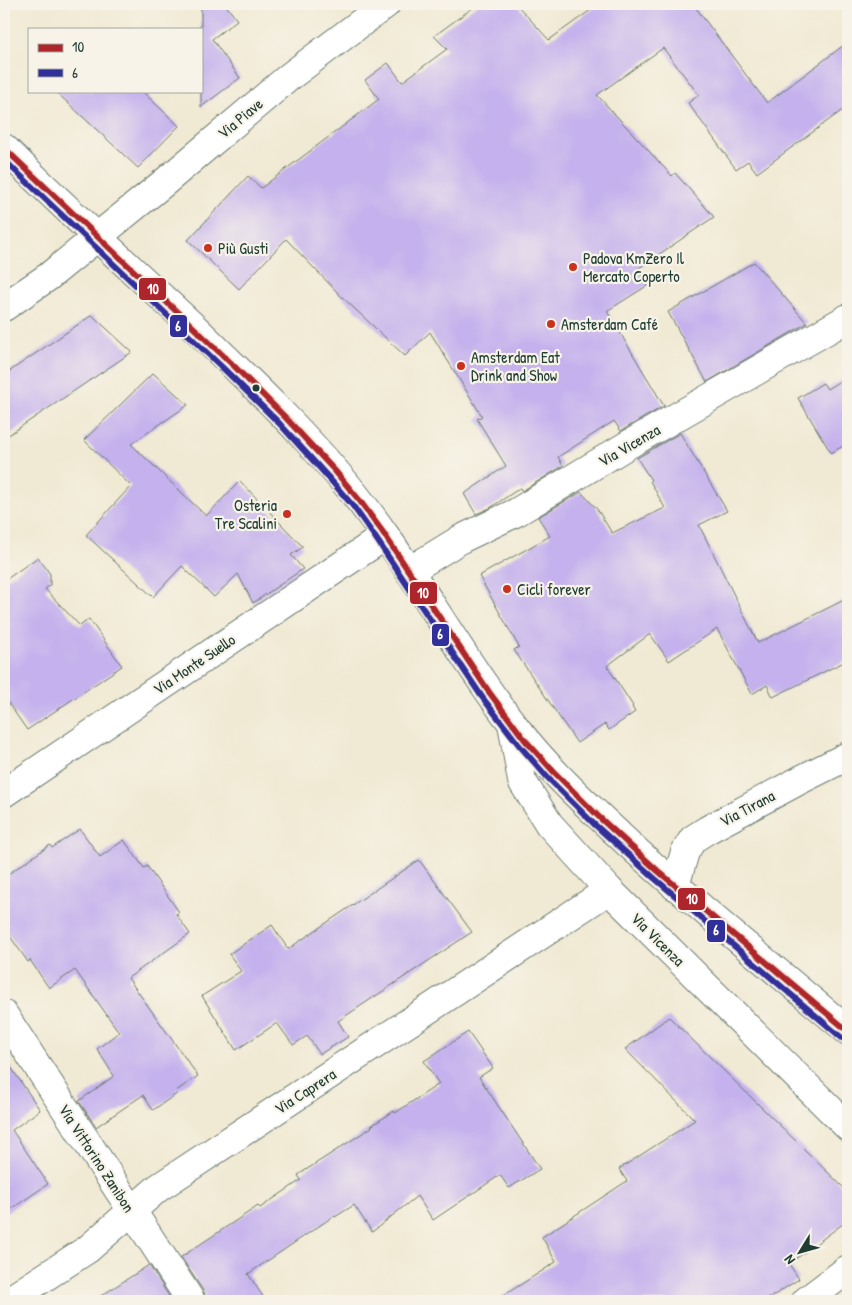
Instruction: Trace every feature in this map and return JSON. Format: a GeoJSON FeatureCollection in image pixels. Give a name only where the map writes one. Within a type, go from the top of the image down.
{"type":"FeatureCollection","features":[{"type":"Feature","properties":{"kind":"street","name":"Via Piave"},"geometry":{"type":"LineString","coordinates":[[4,307],[48,277],[289,77],[386,4]]}},
{"type":"Feature","properties":{"kind":"street","name":"Via Vicenza"},"geometry":{"type":"LineString","coordinates":[[4,148],[239,370],[307,439],[355,493],[386,536],[469,664],[512,723],[543,761],[577,796],[675,886],[848,1031]]}},
{"type":"Feature","properties":{"kind":"street","name":"Via Vicenza"},"geometry":{"type":"LineString","coordinates":[[409,571],[460,538],[517,512],[626,446],[848,318]]}},
{"type":"Feature","properties":{"kind":"street","name":"Via Monte Suello"},"geometry":{"type":"LineString","coordinates":[[4,793],[386,536]]}},
{"type":"Feature","properties":{"kind":"street","name":"Via Vicenza"},"geometry":{"type":"LineString","coordinates":[[512,723],[522,781],[549,824],[609,890],[848,1127]]}},
{"type":"Feature","properties":{"kind":"street","name":"Via Tirana"},"geometry":{"type":"LineString","coordinates":[[675,886],[685,852],[693,839],[848,756]]}},
{"type":"Feature","properties":{"kind":"street","name":"Via Caprera"},"geometry":{"type":"LineString","coordinates":[[8,1301],[88,1248],[158,1188],[609,890]]}},
{"type":"Feature","properties":{"kind":"street","name":"Via Vittorino Zanibon"},"geometry":{"type":"LineString","coordinates":[[4,1015],[191,1301]]}},
{"type":"Feature","properties":{"kind":"street"},"geometry":{"type":"LineString","coordinates":[[806,1301],[848,1268]]}},
{"type":"Feature","properties":{"kind":"building"},"geometry":{"type":"Polygon","coordinates":[[[201,4],[225,4],[237,20],[212,39],[240,78],[201,107],[202,28],[201,4]]]}},
{"type":"Feature","properties":{"kind":"building"},"geometry":{"type":"Polygon","coordinates":[[[478,4],[516,4],[549,40],[599,4],[693,4],[767,103],[848,42],[848,106],[757,173],[748,161],[736,169],[688,103],[699,95],[663,48],[597,95],[672,176],[675,173],[714,217],[636,270],[650,284],[607,311],[664,406],[621,431],[614,421],[558,457],[563,466],[522,491],[520,488],[490,508],[476,514],[464,494],[506,466],[477,419],[482,416],[430,332],[405,356],[340,295],[286,239],[239,289],[188,240],[248,176],[261,188],[379,99],[365,80],[388,63],[402,82],[447,49],[434,36],[478,4]]]}},
{"type":"Feature","properties":{"kind":"building"},"geometry":{"type":"Polygon","coordinates":[[[56,92],[143,92],[179,126],[138,168],[56,92]]]}},
{"type":"Feature","properties":{"kind":"building"},"geometry":{"type":"Polygon","coordinates":[[[754,262],[807,323],[707,382],[668,312],[754,262]]]}},
{"type":"Feature","properties":{"kind":"building"},"geometry":{"type":"Polygon","coordinates":[[[92,315],[132,352],[4,438],[4,375],[92,315]]]}},
{"type":"Feature","properties":{"kind":"building"},"geometry":{"type":"Polygon","coordinates":[[[153,373],[188,405],[131,444],[206,516],[240,481],[303,547],[291,555],[303,569],[253,603],[238,574],[214,597],[182,566],[153,597],[86,535],[131,486],[84,440],[153,373]]]}},
{"type":"Feature","properties":{"kind":"building"},"geometry":{"type":"Polygon","coordinates":[[[848,376],[848,443],[831,453],[798,398],[823,383],[827,389],[848,376]]]}},
{"type":"Feature","properties":{"kind":"building"},"geometry":{"type":"Polygon","coordinates":[[[680,433],[727,511],[699,525],[758,643],[848,598],[848,660],[773,697],[767,685],[752,694],[717,629],[669,661],[650,634],[607,666],[635,712],[609,730],[605,724],[577,743],[514,650],[519,647],[479,576],[550,536],[538,517],[581,492],[597,509],[612,533],[665,508],[637,458],[680,433]]]}},
{"type":"Feature","properties":{"kind":"building"},"geometry":{"type":"Polygon","coordinates":[[[38,557],[50,574],[50,585],[45,589],[80,626],[89,619],[122,666],[27,730],[4,697],[4,581],[38,557]]]}},
{"type":"Feature","properties":{"kind":"building"},"geometry":{"type":"Polygon","coordinates":[[[80,829],[100,857],[124,840],[144,868],[147,866],[179,912],[176,914],[190,934],[128,978],[198,1076],[176,1091],[178,1093],[153,1110],[143,1095],[96,1127],[79,1101],[114,1076],[97,1049],[119,1032],[75,970],[49,988],[30,960],[28,962],[4,928],[4,877],[50,845],[52,848],[80,829]]]}},
{"type":"Feature","properties":{"kind":"building"},"geometry":{"type":"Polygon","coordinates":[[[419,860],[472,932],[338,1021],[348,1037],[320,1054],[307,1036],[293,1045],[277,1023],[236,1050],[202,996],[241,971],[229,954],[272,925],[288,949],[419,860]]]}},
{"type":"Feature","properties":{"kind":"building"},"geometry":{"type":"Polygon","coordinates":[[[669,1017],[848,1192],[848,1220],[789,1264],[799,1279],[765,1301],[495,1301],[556,1262],[542,1237],[627,1181],[619,1169],[695,1120],[625,1049],[669,1017]]]}},
{"type":"Feature","properties":{"kind":"building"},"geometry":{"type":"Polygon","coordinates":[[[468,1032],[493,1068],[479,1077],[540,1169],[509,1188],[500,1175],[433,1220],[417,1196],[372,1232],[354,1205],[334,1216],[248,1274],[266,1301],[206,1301],[204,1292],[181,1257],[258,1206],[260,1208],[301,1180],[298,1175],[394,1111],[395,1113],[439,1084],[424,1061],[468,1032]]]}},
{"type":"Feature","properties":{"kind":"building"},"geometry":{"type":"Polygon","coordinates":[[[4,1057],[40,1110],[12,1130],[48,1184],[4,1214],[4,1057]]]}},
{"type":"Feature","properties":{"kind":"building"},"geometry":{"type":"Polygon","coordinates":[[[149,1265],[172,1301],[93,1301],[149,1265]]]}},
{"type":"Feature","properties":{"kind":"transit line","name":"10"},"geometry":{"type":"LineString","coordinates":[[4,148],[232,364],[335,471],[382,531],[489,692],[525,740],[554,772],[600,818],[658,871],[848,1031]]}},
{"type":"Feature","properties":{"kind":"transit line","name":"6"},"geometry":{"type":"LineString","coordinates":[[4,160],[226,371],[279,423],[328,477],[353,506],[375,537],[482,697],[519,745],[548,778],[594,824],[653,877],[842,1038]]}},
{"type":"Feature","properties":{"kind":"place","name":"Più Gusti"},"geometry":{"type":"Point","coordinates":[208,248]}},
{"type":"Feature","properties":{"kind":"place","name":"Padova KmZero Il Mercato Coperto"},"geometry":{"type":"Point","coordinates":[573,267]}},
{"type":"Feature","properties":{"kind":"place","name":"Amsterdam Café"},"geometry":{"type":"Point","coordinates":[551,324]}},
{"type":"Feature","properties":{"kind":"place","name":"Amsterdam Eat Drink and Show"},"geometry":{"type":"Point","coordinates":[461,366]}},
{"type":"Feature","properties":{"kind":"place","name":"Osteria Tre Scalini"},"geometry":{"type":"Point","coordinates":[287,514]}},
{"type":"Feature","properties":{"kind":"place","name":"Cicli forever"},"geometry":{"type":"Point","coordinates":[507,589]}}]}
